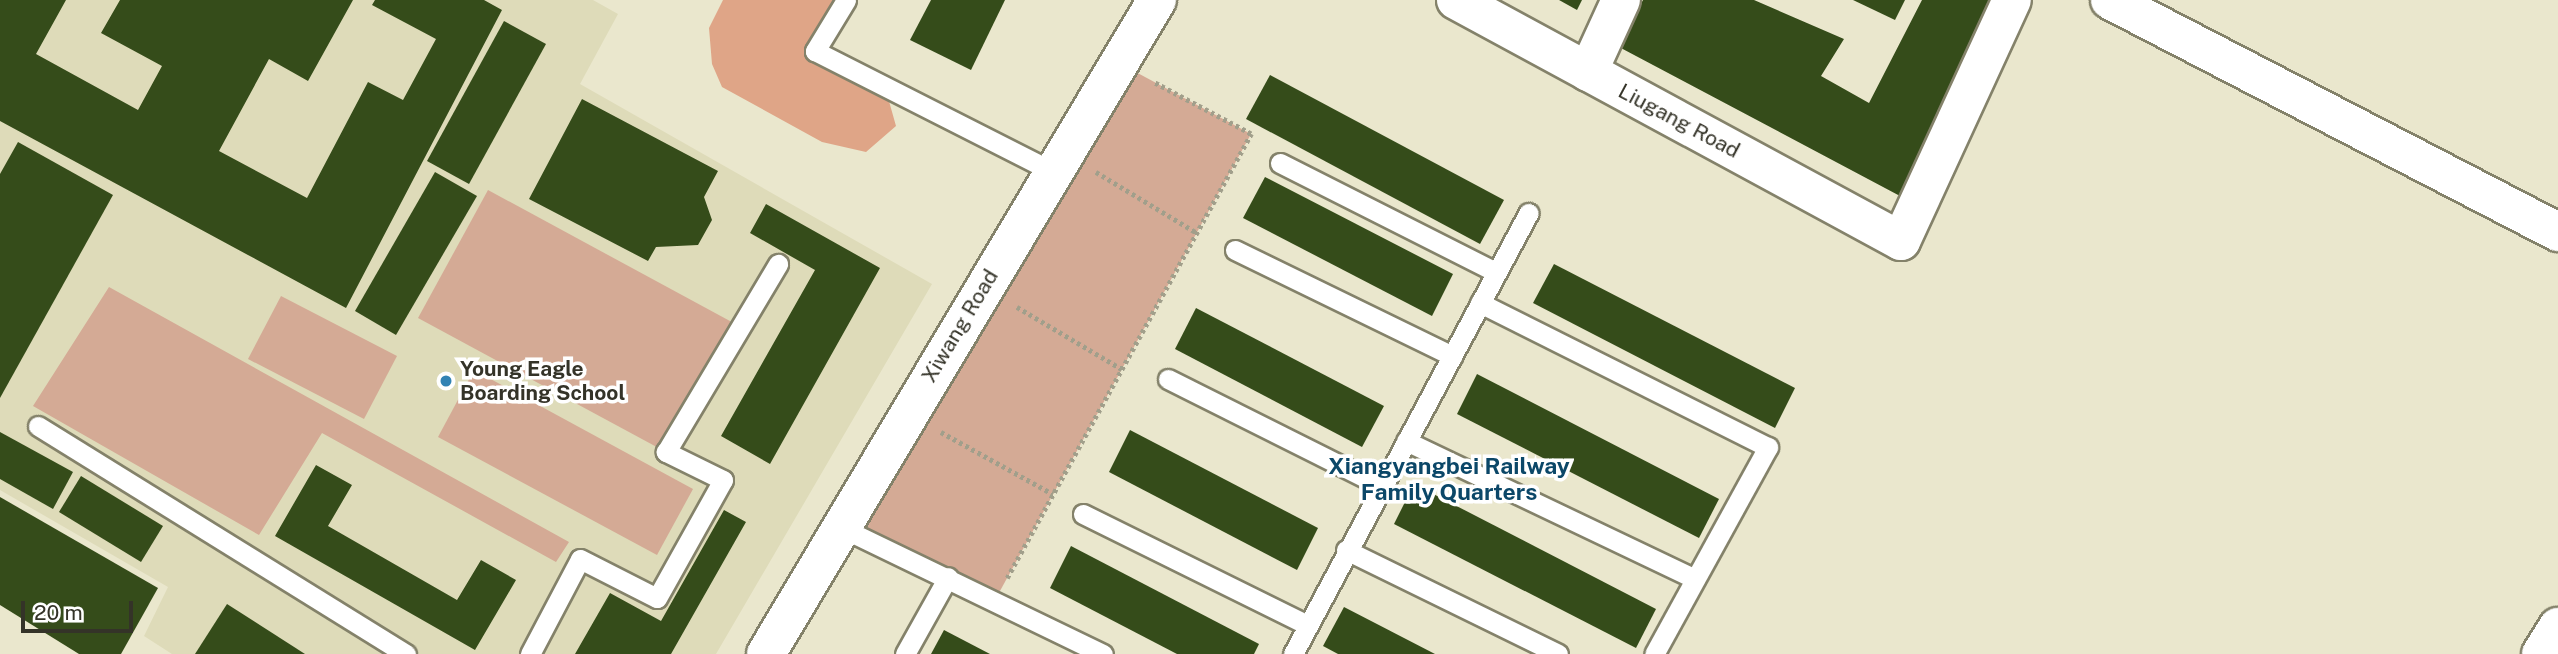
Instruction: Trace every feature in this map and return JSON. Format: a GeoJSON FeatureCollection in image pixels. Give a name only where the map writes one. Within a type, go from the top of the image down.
{"type":"FeatureCollection","features":[{"type":"Feature","properties":{"kind":"street","name":"Xiwang Road"},"geometry":{"type":"LineString","coordinates":[[766,654],[907,414],[1157,0]]}},
{"type":"Feature","properties":{"kind":"street","name":"Liugang Road"},"geometry":{"type":"LineString","coordinates":[[1456,0],[1901,241],[2012,0]]}},
{"type":"Feature","properties":{"kind":"street"},"geometry":{"type":"LineString","coordinates":[[1588,72],[1621,0]]}},
{"type":"Feature","properties":{"kind":"street"},"geometry":{"type":"LineString","coordinates":[[2110,0],[2558,232]]}},
{"type":"Feature","properties":{"kind":"street"},"geometry":{"type":"LineString","coordinates":[[2541,654],[2558,627]]}},
{"type":"Feature","properties":{"kind":"lane"},"geometry":{"type":"LineString","coordinates":[[846,0],[815,51],[1059,162]]}},
{"type":"Feature","properties":{"kind":"lane"},"geometry":{"type":"LineString","coordinates":[[1280,163],[1496,272]]}},
{"type":"Feature","properties":{"kind":"lane"},"geometry":{"type":"LineString","coordinates":[[1293,654],[1346,550],[1528,213]]}},
{"type":"Feature","properties":{"kind":"lane"},"geometry":{"type":"LineString","coordinates":[[1235,250],[1452,356]]}},
{"type":"Feature","properties":{"kind":"lane"},"geometry":{"type":"LineString","coordinates":[[530,654],[580,559],[657,598],[723,480],[666,452],[778,264]]}},
{"type":"Feature","properties":{"kind":"lane"},"geometry":{"type":"LineString","coordinates":[[1480,303],[1768,447],[1654,654]]}},
{"type":"Feature","properties":{"kind":"lane"},"geometry":{"type":"LineString","coordinates":[[1168,379],[1382,486]]}},
{"type":"Feature","properties":{"kind":"lane"},"geometry":{"type":"LineString","coordinates":[[38,426],[406,654]]}},
{"type":"Feature","properties":{"kind":"lane"},"geometry":{"type":"LineString","coordinates":[[1406,441],[1695,579]]}},
{"type":"Feature","properties":{"kind":"lane"},"geometry":{"type":"LineString","coordinates":[[1083,514],[1308,625]]}},
{"type":"Feature","properties":{"kind":"lane"},"geometry":{"type":"LineString","coordinates":[[840,527],[1103,654]]}},
{"type":"Feature","properties":{"kind":"lane"},"geometry":{"type":"LineString","coordinates":[[1346,550],[1558,654]]}},
{"type":"Feature","properties":{"kind":"lane"},"geometry":{"type":"LineString","coordinates":[[905,654],[948,577]]}},
{"type":"Feature","properties":{"kind":"path"},"geometry":{"type":"LineString","coordinates":[[995,600],[1251,134],[1119,63]]}},
{"type":"Feature","properties":{"kind":"path"},"geometry":{"type":"LineString","coordinates":[[1059,162],[1197,233]]}},
{"type":"Feature","properties":{"kind":"path"},"geometry":{"type":"LineString","coordinates":[[983,288],[1122,369]]}},
{"type":"Feature","properties":{"kind":"path"},"geometry":{"type":"LineString","coordinates":[[907,414],[1054,494]]}},
{"type":"Feature","properties":{"kind":"shaded area","name":"Young Eagle Boarding School"},"geometry":{"type":"Polygon","coordinates":[[[0,0],[593,0],[618,14],[580,84],[932,284],[716,654],[172,654],[144,636],[168,587],[0,490],[0,0]]]}},
{"type":"Feature","properties":{"kind":"shaded area"},"geometry":{"type":"Polygon","coordinates":[[[723,0],[846,0],[815,51],[885,87],[896,126],[866,152],[822,142],[722,87],[712,64],[709,28],[723,0]]]}},
{"type":"Feature","properties":{"kind":"shaded area"},"geometry":{"type":"Polygon","coordinates":[[[1119,63],[1251,134],[995,600],[840,527],[1119,63]]]}},
{"type":"Feature","properties":{"kind":"shaded area"},"geometry":{"type":"Polygon","coordinates":[[[488,190],[741,327],[666,452],[418,318],[488,190]]]}},
{"type":"Feature","properties":{"kind":"shaded area"},"geometry":{"type":"Polygon","coordinates":[[[109,287],[569,542],[556,562],[322,433],[259,535],[33,406],[109,287]]]}},
{"type":"Feature","properties":{"kind":"shaded area"},"geometry":{"type":"Polygon","coordinates":[[[281,296],[397,356],[364,419],[248,359],[281,296]]]}},
{"type":"Feature","properties":{"kind":"shaded area"},"geometry":{"type":"Polygon","coordinates":[[[474,370],[693,489],[657,555],[438,437],[474,370]]]}},
{"type":"Feature","properties":{"kind":"building"},"geometry":{"type":"Polygon","coordinates":[[[0,0],[66,0],[36,54],[138,110],[162,66],[101,33],[120,0],[353,0],[308,81],[269,59],[219,151],[307,198],[368,82],[403,100],[436,39],[372,5],[375,0],[484,0],[502,10],[346,308],[0,121],[0,0]]]}},
{"type":"Feature","properties":{"kind":"building"},"geometry":{"type":"Polygon","coordinates":[[[931,0],[1005,0],[971,70],[910,40],[931,0]]]}},
{"type":"Feature","properties":{"kind":"building"},"geometry":{"type":"Polygon","coordinates":[[[1559,0],[1582,0],[1577,10],[1559,0]]]}},
{"type":"Feature","properties":{"kind":"building"},"geometry":{"type":"Polygon","coordinates":[[[1643,0],[1754,0],[1844,39],[1821,76],[1869,103],[1922,0],[1995,0],[1900,196],[1619,47],[1643,0]]]}},
{"type":"Feature","properties":{"kind":"building"},"geometry":{"type":"Polygon","coordinates":[[[1853,0],[1905,0],[1895,20],[1853,0]]]}},
{"type":"Feature","properties":{"kind":"building"},"geometry":{"type":"Polygon","coordinates":[[[504,21],[546,44],[469,184],[427,161],[504,21]]]}},
{"type":"Feature","properties":{"kind":"building"},"geometry":{"type":"Polygon","coordinates":[[[1270,75],[1504,200],[1480,244],[1246,119],[1270,75]]]}},
{"type":"Feature","properties":{"kind":"building"},"geometry":{"type":"Polygon","coordinates":[[[582,99],[718,171],[704,197],[712,220],[698,245],[656,247],[648,261],[529,199],[582,99]]]}},
{"type":"Feature","properties":{"kind":"building"},"geometry":{"type":"Polygon","coordinates":[[[18,142],[113,195],[0,398],[0,174],[18,142]]]}},
{"type":"Feature","properties":{"kind":"building"},"geometry":{"type":"Polygon","coordinates":[[[435,172],[477,196],[396,335],[355,311],[435,172]]]}},
{"type":"Feature","properties":{"kind":"building"},"geometry":{"type":"Polygon","coordinates":[[[1265,177],[1453,274],[1432,316],[1243,218],[1265,177]]]}},
{"type":"Feature","properties":{"kind":"building"},"geometry":{"type":"Polygon","coordinates":[[[766,204],[880,268],[770,464],[721,436],[815,270],[750,233],[766,204]]]}},
{"type":"Feature","properties":{"kind":"building"},"geometry":{"type":"Polygon","coordinates":[[[1554,264],[1795,388],[1775,428],[1533,303],[1554,264]]]}},
{"type":"Feature","properties":{"kind":"building"},"geometry":{"type":"Polygon","coordinates":[[[1196,308],[1384,406],[1362,447],[1175,349],[1196,308]]]}},
{"type":"Feature","properties":{"kind":"building"},"geometry":{"type":"Polygon","coordinates":[[[1477,374],[1719,499],[1699,538],[1457,414],[1477,374]]]}},
{"type":"Feature","properties":{"kind":"building"},"geometry":{"type":"Polygon","coordinates":[[[1130,430],[1318,528],[1297,570],[1109,472],[1130,430]]]}},
{"type":"Feature","properties":{"kind":"building"},"geometry":{"type":"Polygon","coordinates":[[[0,432],[73,472],[53,509],[0,479],[0,432]]]}},
{"type":"Feature","properties":{"kind":"building"},"geometry":{"type":"Polygon","coordinates":[[[316,465],[352,485],[328,526],[457,600],[481,560],[516,580],[475,650],[275,536],[316,465]]]}},
{"type":"Feature","properties":{"kind":"building"},"geometry":{"type":"Polygon","coordinates":[[[81,476],[163,526],[141,562],[59,512],[81,476]]]}},
{"type":"Feature","properties":{"kind":"building"},"geometry":{"type":"Polygon","coordinates":[[[1414,484],[1656,609],[1636,648],[1394,524],[1414,484]]]}},
{"type":"Feature","properties":{"kind":"building"},"geometry":{"type":"Polygon","coordinates":[[[0,497],[158,588],[121,654],[79,654],[0,605],[0,497]]]}},
{"type":"Feature","properties":{"kind":"building"},"geometry":{"type":"Polygon","coordinates":[[[724,510],[746,522],[671,654],[575,654],[610,593],[661,621],[724,510]]]}},
{"type":"Feature","properties":{"kind":"building"},"geometry":{"type":"Polygon","coordinates":[[[1071,546],[1259,644],[1254,654],[1177,654],[1050,588],[1071,546]]]}},
{"type":"Feature","properties":{"kind":"building"},"geometry":{"type":"Polygon","coordinates":[[[227,604],[305,654],[195,654],[227,604]]]}},
{"type":"Feature","properties":{"kind":"building"},"geometry":{"type":"Polygon","coordinates":[[[1344,607],[1435,654],[1338,654],[1323,646],[1344,607]]]}},
{"type":"Feature","properties":{"kind":"building"},"geometry":{"type":"Polygon","coordinates":[[[944,630],[990,654],[931,654],[944,630]]]}},
{"type":"Feature","properties":{"kind":"place","name":"Young Eagle Boarding School"},"geometry":{"type":"Point","coordinates":[446,381]}},
{"type":"Feature","properties":{"kind":"district","name":"Xiangyangbei Railway Family Quarters"},"geometry":{"type":"Point","coordinates":[1449,479]}}]}
